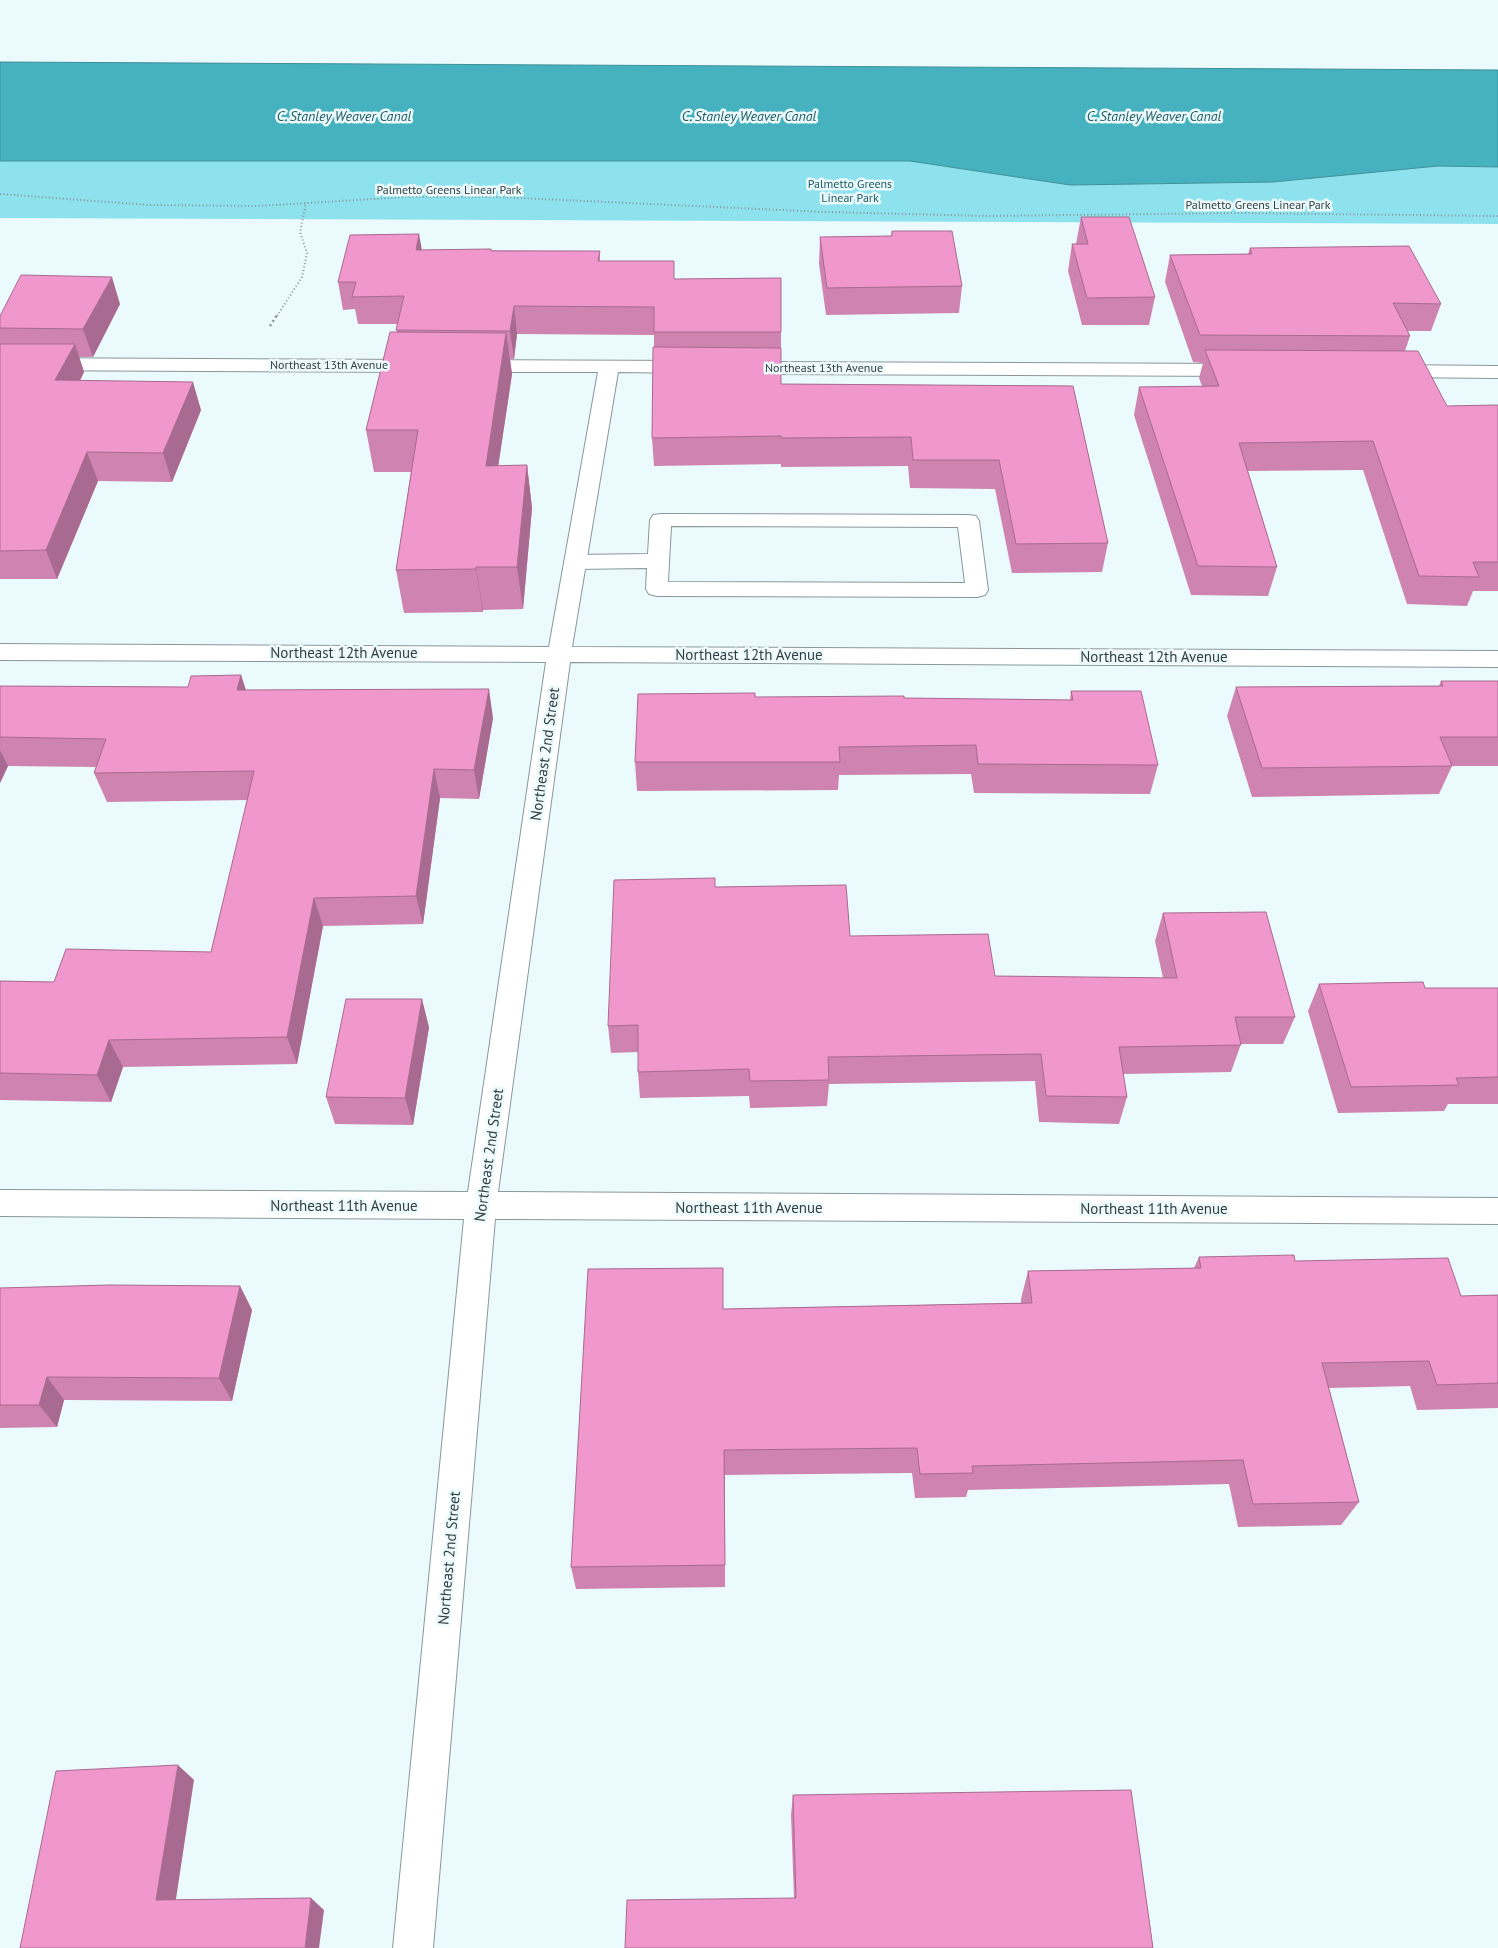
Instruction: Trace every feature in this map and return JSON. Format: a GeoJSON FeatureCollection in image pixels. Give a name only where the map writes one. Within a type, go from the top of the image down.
{"type":"FeatureCollection","features":[{"type":"Feature","properties":{"kind":"street","name":"Northeast 13th Avenue"},"geometry":{"type":"LineString","coordinates":[[0,364],[441,366]]}},
{"type":"Feature","properties":{"kind":"street"},"geometry":{"type":"LineString","coordinates":[[461,366],[709,367]]}},
{"type":"Feature","properties":{"kind":"street","name":"Northeast 2nd Street"},"geometry":{"type":"LineString","coordinates":[[413,1948],[481,1206],[559,654],[609,367]]}},
{"type":"Feature","properties":{"kind":"street","name":"Northeast 13th Avenue"},"geometry":{"type":"LineString","coordinates":[[729,368],[1258,371]]}},
{"type":"Feature","properties":{"kind":"street"},"geometry":{"type":"LineString","coordinates":[[1368,371],[1498,372]]}},
{"type":"Feature","properties":{"kind":"street"},"geometry":{"type":"LineString","coordinates":[[661,520],[968,521],[977,590],[657,588],[658,561],[661,520]]}},
{"type":"Feature","properties":{"kind":"street"},"geometry":{"type":"LineString","coordinates":[[575,562],[658,561]]}},
{"type":"Feature","properties":{"kind":"street","name":"Northeast 12th Avenue"},"geometry":{"type":"LineString","coordinates":[[0,652],[1498,659]]}},
{"type":"Feature","properties":{"kind":"street","name":"Northeast 11th Avenue"},"geometry":{"type":"LineString","coordinates":[[0,1203],[1498,1211]]}},
{"type":"Feature","properties":{"kind":"path","name":"Palmetto Greens Linear Park"},"geometry":{"type":"LineString","coordinates":[[0,194],[150,204],[258,206],[406,197],[498,197],[825,212],[979,215],[1238,213],[1498,216]]}},
{"type":"Feature","properties":{"kind":"path"},"geometry":{"type":"LineString","coordinates":[[254,364],[266,332],[302,277],[307,253],[300,232],[306,203]]}},
{"type":"Feature","properties":{"kind":"green space","name":"Palmetto Greens Linear Park"},"geometry":{"type":"Polygon","coordinates":[[[0,161],[910,161],[1070,185],[1273,182],[1438,166],[1498,167],[1498,224],[0,218],[0,161]]]}},
{"type":"Feature","properties":{"kind":"water","name":"C. Stanley Weaver Canal"},"geometry":{"type":"Polygon","coordinates":[[[0,62],[1498,70],[1498,167],[1438,166],[1273,182],[1070,185],[910,161],[0,161],[0,62]]]}},
{"type":"Feature","properties":{"kind":"building"},"geometry":{"type":"Polygon","coordinates":[[[1081,217],[1129,217],[1155,297],[1087,298],[1072,244],[1088,244],[1081,217]]]}},
{"type":"Feature","properties":{"kind":"building"},"geometry":{"type":"Polygon","coordinates":[[[892,231],[952,231],[962,286],[827,288],[820,237],[892,236],[892,231]]]}},
{"type":"Feature","properties":{"kind":"building"},"geometry":{"type":"Polygon","coordinates":[[[419,234],[416,250],[600,251],[598,261],[674,261],[674,279],[781,278],[781,332],[654,332],[654,307],[514,306],[510,331],[396,330],[404,296],[352,297],[356,282],[338,282],[350,235],[419,234]]]}},
{"type":"Feature","properties":{"kind":"building"},"geometry":{"type":"Polygon","coordinates":[[[1409,246],[1441,304],[1393,303],[1410,336],[1200,335],[1170,255],[1252,254],[1250,248],[1409,246]]]}},
{"type":"Feature","properties":{"kind":"building"},"geometry":{"type":"Polygon","coordinates":[[[21,275],[112,277],[83,329],[0,328],[0,316],[21,275]]]}},
{"type":"Feature","properties":{"kind":"building"},"geometry":{"type":"Polygon","coordinates":[[[390,332],[506,333],[486,466],[527,465],[517,567],[396,570],[418,430],[366,430],[390,332]]]}},
{"type":"Feature","properties":{"kind":"building"},"geometry":{"type":"Polygon","coordinates":[[[0,344],[75,344],[55,380],[193,382],[163,453],[87,452],[46,550],[0,551],[0,344]]]}},
{"type":"Feature","properties":{"kind":"building"},"geometry":{"type":"Polygon","coordinates":[[[653,347],[781,348],[781,384],[1073,386],[1108,543],[1016,544],[999,460],[913,460],[911,437],[781,438],[781,436],[652,438],[653,347]]]}},
{"type":"Feature","properties":{"kind":"building"},"geometry":{"type":"Polygon","coordinates":[[[1205,350],[1418,351],[1447,406],[1498,405],[1498,562],[1473,562],[1479,577],[1419,576],[1373,441],[1239,443],[1277,567],[1198,566],[1139,387],[1219,386],[1205,350]]]}},
{"type":"Feature","properties":{"kind":"building"},"geometry":{"type":"Polygon","coordinates":[[[241,675],[237,690],[489,689],[474,770],[434,769],[416,896],[314,898],[287,1037],[109,1040],[97,1075],[0,1073],[0,981],[54,982],[66,949],[211,952],[254,771],[94,773],[106,739],[0,737],[0,686],[188,687],[191,676],[241,675]]]}},
{"type":"Feature","properties":{"kind":"building"},"geometry":{"type":"Polygon","coordinates":[[[1441,681],[1498,681],[1498,737],[1440,737],[1452,766],[1262,768],[1236,687],[1443,686],[1441,681]]]}},
{"type":"Feature","properties":{"kind":"building"},"geometry":{"type":"Polygon","coordinates":[[[1071,691],[1141,691],[1158,765],[978,764],[976,745],[839,747],[840,762],[635,762],[638,694],[755,693],[755,697],[904,696],[904,698],[1073,700],[1071,691]]]}},
{"type":"Feature","properties":{"kind":"building"},"geometry":{"type":"Polygon","coordinates":[[[715,878],[715,887],[846,885],[850,936],[988,934],[995,976],[1177,978],[1163,913],[1266,912],[1295,1017],[1235,1017],[1241,1045],[1119,1047],[1127,1097],[1046,1096],[1041,1054],[828,1057],[829,1080],[750,1081],[749,1069],[638,1072],[638,1025],[608,1026],[614,880],[715,878]]]}},
{"type":"Feature","properties":{"kind":"building"},"geometry":{"type":"Polygon","coordinates":[[[1423,982],[1425,988],[1498,988],[1498,1077],[1456,1078],[1459,1085],[1351,1087],[1319,984],[1423,982]]]}},
{"type":"Feature","properties":{"kind":"building"},"geometry":{"type":"Polygon","coordinates":[[[346,999],[422,999],[405,1098],[326,1097],[346,999]]]}},
{"type":"Feature","properties":{"kind":"building"},"geometry":{"type":"Polygon","coordinates":[[[1294,1255],[1295,1261],[1448,1258],[1461,1296],[1498,1295],[1498,1383],[1437,1385],[1429,1361],[1322,1363],[1359,1502],[1253,1504],[1243,1460],[972,1466],[973,1473],[920,1474],[917,1448],[724,1450],[725,1565],[571,1567],[588,1269],[723,1268],[723,1309],[1032,1303],[1028,1271],[1201,1268],[1199,1257],[1294,1255]]]}},
{"type":"Feature","properties":{"kind":"building"},"geometry":{"type":"Polygon","coordinates":[[[109,1285],[240,1286],[219,1378],[47,1377],[39,1405],[0,1405],[0,1288],[109,1285]]]}},
{"type":"Feature","properties":{"kind":"building"},"geometry":{"type":"Polygon","coordinates":[[[178,1765],[156,1900],[311,1898],[305,1948],[20,1948],[56,1771],[178,1765]]]}},
{"type":"Feature","properties":{"kind":"building"},"geometry":{"type":"Polygon","coordinates":[[[1131,1790],[1153,1948],[625,1948],[627,1900],[796,1898],[793,1795],[1131,1790]]]}}]}
